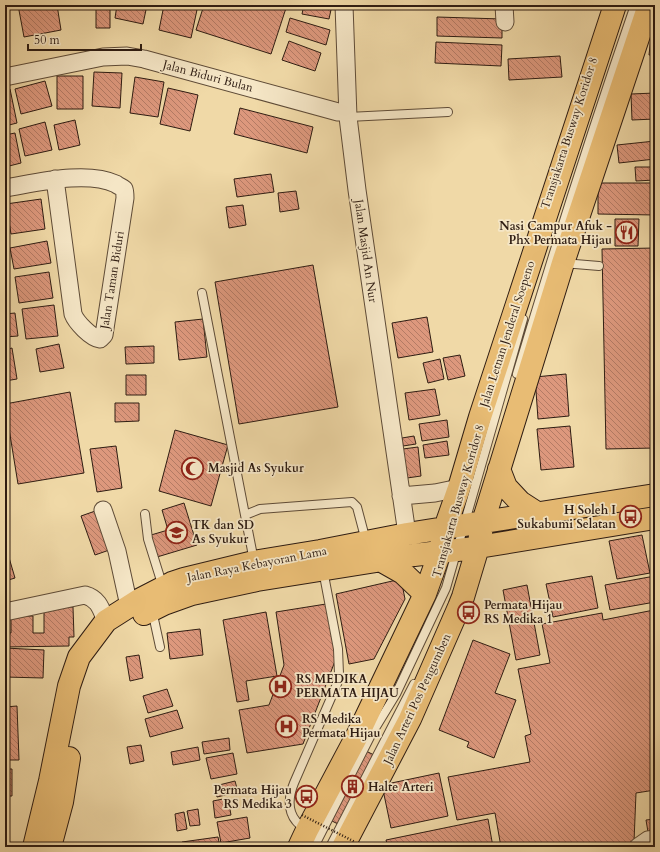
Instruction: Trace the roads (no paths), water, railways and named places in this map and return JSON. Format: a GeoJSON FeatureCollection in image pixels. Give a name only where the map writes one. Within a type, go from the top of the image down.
{"type":"FeatureCollection","features":[{"type":"Feature","properties":{"kind":"main road","name":"Jalan Letnan Jenderal Soepeno"},"geometry":{"type":"LineString","coordinates":[[466,536],[499,469],[563,263],[614,50],[615,5]]}},
{"type":"Feature","properties":{"kind":"main road","name":"Jalan Letnan Jenderal Soepeno"},"geometry":{"type":"LineString","coordinates":[[466,536],[459,488],[480,417],[614,50],[649,5]]}},
{"type":"Feature","properties":{"kind":"main road"},"geometry":{"type":"LineString","coordinates":[[499,469],[506,487],[520,502],[537,513]]}},
{"type":"Feature","properties":{"kind":"main road","name":"Jalan Raya Kebayoran Lama"},"geometry":{"type":"LineString","coordinates":[[34,847],[50,781],[69,686],[79,657],[106,621],[129,606],[172,583],[184,579],[256,571],[322,561],[380,560],[466,536],[537,513],[655,495]]}},
{"type":"Feature","properties":{"kind":"main road"},"geometry":{"type":"LineString","coordinates":[[567,508],[571,532]]}},
{"type":"Feature","properties":{"kind":"main road","name":"Jalan Raya Kebayoran Lama"},"geometry":{"type":"LineString","coordinates":[[322,561],[367,542],[407,534],[466,536],[571,532],[655,518]]}},
{"type":"Feature","properties":{"kind":"main road"},"geometry":{"type":"LineString","coordinates":[[306,835],[359,732],[425,594],[466,536]]}},
{"type":"Feature","properties":{"kind":"main road","name":"Jalan Arteri Pos Pengumben"},"geometry":{"type":"LineString","coordinates":[[349,844],[410,719],[463,597],[466,536]]}},
{"type":"Feature","properties":{"kind":"main road"},"geometry":{"type":"LineString","coordinates":[[380,560],[403,573],[425,594]]}},
{"type":"Feature","properties":{"kind":"main road","name":"Jalan Raya Kebayoran Lama"},"geometry":{"type":"LineString","coordinates":[[50,847],[62,802],[80,697],[93,656],[98,649],[115,630],[164,604],[256,571]]}},
{"type":"Feature","properties":{"kind":"street","name":"Jalan Masjid An Nur"},"geometry":{"type":"LineString","coordinates":[[344,5],[343,114],[357,190],[407,534]]}},
{"type":"Feature","properties":{"kind":"street"},"geometry":{"type":"LineString","coordinates":[[504,5],[505,22]]}},
{"type":"Feature","properties":{"kind":"street","name":"Jalan Biduri Bulan"},"geometry":{"type":"LineString","coordinates":[[6,74],[103,57],[127,56],[144,58],[343,114]]}},
{"type":"Feature","properties":{"kind":"street","name":"Jalan Taman Biduri"},"geometry":{"type":"LineString","coordinates":[[5,188],[55,179],[91,178],[112,182],[123,188],[125,198],[104,335],[100,339],[95,338],[76,321],[72,314],[55,179]]}},
{"type":"Feature","properties":{"kind":"street"},"geometry":{"type":"LineString","coordinates":[[401,496],[435,493],[459,488]]}},
{"type":"Feature","properties":{"kind":"street"},"geometry":{"type":"LineString","coordinates":[[103,510],[117,551],[129,606]]}},
{"type":"Feature","properties":{"kind":"street"},"geometry":{"type":"LineString","coordinates":[[5,612],[83,595],[92,597],[95,600],[106,621]]}},
{"type":"Feature","properties":{"kind":"street"},"geometry":{"type":"LineString","coordinates":[[638,847],[648,840],[655,839]]}},
{"type":"Feature","properties":{"kind":"lane","name":"Transjakarta Busway Koridor 8"},"geometry":{"type":"LineString","coordinates":[[580,138],[614,50],[635,5]]}},
{"type":"Feature","properties":{"kind":"lane","name":"Transjakarta Busway Koridor 8"},"geometry":{"type":"LineString","coordinates":[[516,380],[614,50]]}},
{"type":"Feature","properties":{"kind":"lane","name":"Jalan Biduri Bulan"},"geometry":{"type":"LineString","coordinates":[[343,114],[448,112]]}},
{"type":"Feature","properties":{"kind":"lane"},"geometry":{"type":"LineString","coordinates":[[563,263],[599,266]]}},
{"type":"Feature","properties":{"kind":"lane"},"geometry":{"type":"LineString","coordinates":[[202,293],[256,571]]}},
{"type":"Feature","properties":{"kind":"lane","name":"Transjakarta Busway Koridor 8"},"geometry":{"type":"LineString","coordinates":[[306,835],[396,694],[446,588],[466,536],[526,310]]}},
{"type":"Feature","properties":{"kind":"lane"},"geometry":{"type":"LineString","coordinates":[[245,515],[260,509],[352,502],[357,506],[367,542]]}},
{"type":"Feature","properties":{"kind":"lane"},"geometry":{"type":"LineString","coordinates":[[145,514],[148,539],[164,588]]}},
{"type":"Feature","properties":{"kind":"lane"},"geometry":{"type":"LineString","coordinates":[[306,835],[296,821],[292,812],[290,796],[294,783],[337,684],[339,674],[338,648],[322,561]]}},
{"type":"Feature","properties":{"kind":"lane"},"geometry":{"type":"LineString","coordinates":[[152,610],[160,647]]}},
{"type":"Feature","properties":{"kind":"lane"},"geometry":{"type":"LineString","coordinates":[[330,847],[416,680]]}},
{"type":"Feature","properties":{"kind":"place","name":"Nasi Campur Afuk - Phx Permata Hijau"},"geometry":{"type":"Point","coordinates":[627,233]}},
{"type":"Feature","properties":{"kind":"place","name":"Masjid As Syukur"},"geometry":{"type":"Point","coordinates":[193,468]}},
{"type":"Feature","properties":{"kind":"place","name":"H Soleh I Sukabumi Selatan"},"geometry":{"type":"Point","coordinates":[631,517]}},
{"type":"Feature","properties":{"kind":"place","name":"TK dan SD As Syukur"},"geometry":{"type":"Point","coordinates":[176,532]}},
{"type":"Feature","properties":{"kind":"place","name":"Permata Hijau RS Medika 1"},"geometry":{"type":"Point","coordinates":[468,612]}},
{"type":"Feature","properties":{"kind":"place","name":"RS MEDIKA PERMATA HIJAU"},"geometry":{"type":"Point","coordinates":[280,686]}},
{"type":"Feature","properties":{"kind":"place","name":"RS Medika Permata Hijau"},"geometry":{"type":"Point","coordinates":[287,726]}},
{"type":"Feature","properties":{"kind":"place","name":"Halte Arteri"},"geometry":{"type":"Point","coordinates":[352,787]}},
{"type":"Feature","properties":{"kind":"place","name":"Permata Hijau RS Medika 3"},"geometry":{"type":"Point","coordinates":[307,797]}}]}
